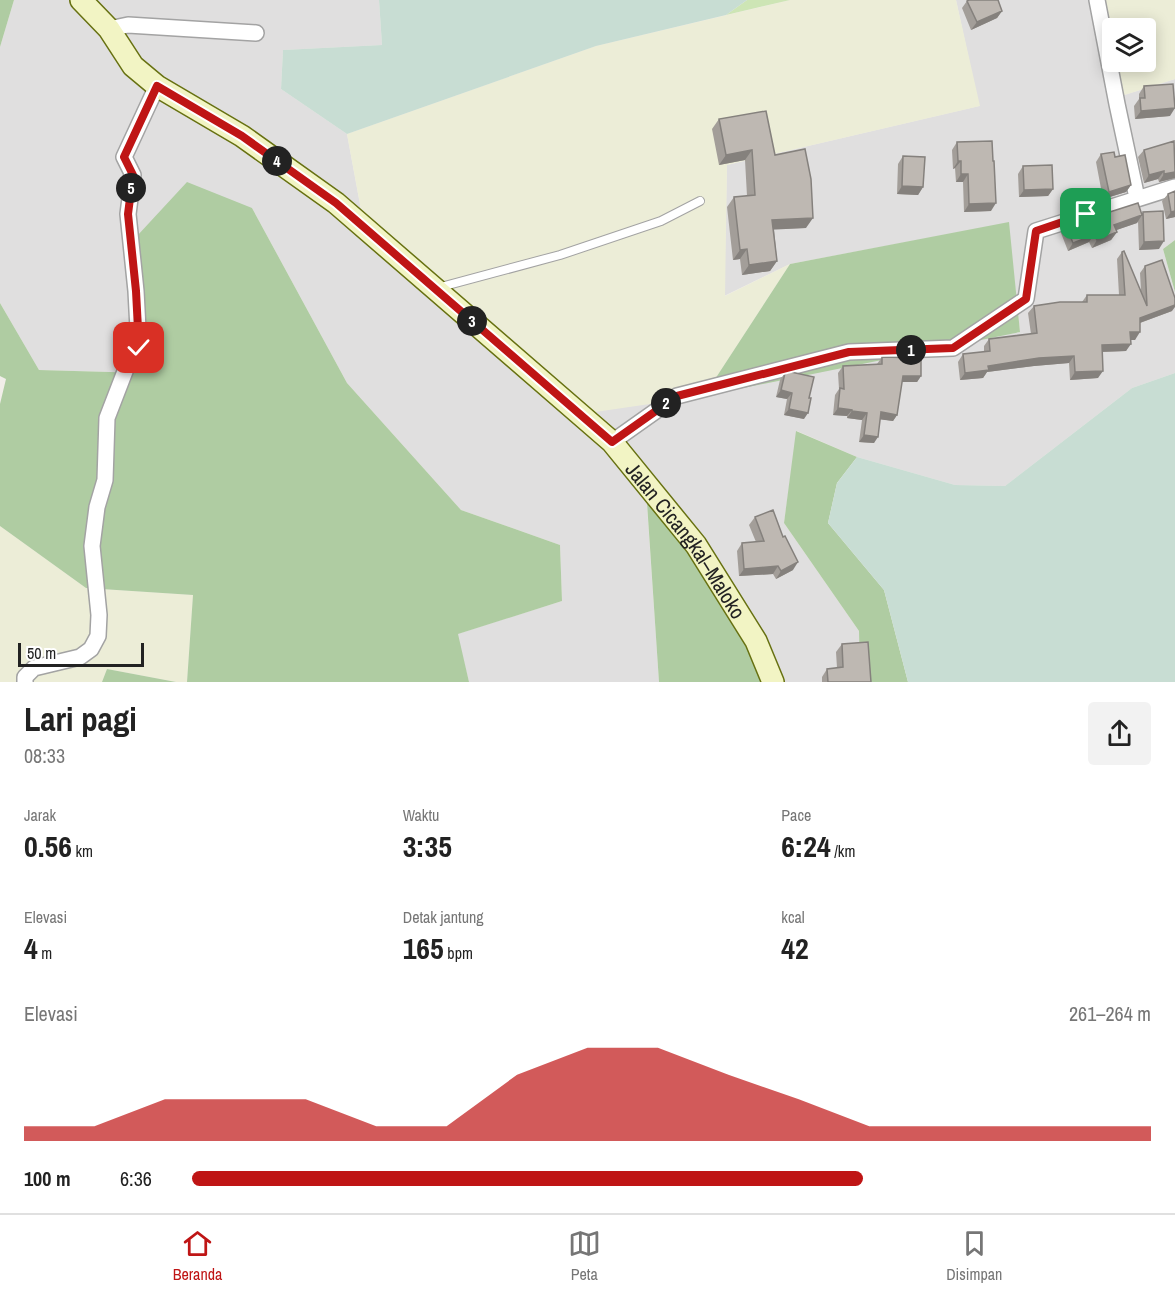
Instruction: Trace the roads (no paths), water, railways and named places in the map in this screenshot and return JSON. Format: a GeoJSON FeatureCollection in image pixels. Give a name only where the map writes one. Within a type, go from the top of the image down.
{"type":"FeatureCollection","features":[{"type":"Feature","properties":{"kind":"street","name":"Jalan Cicangkal–Maloko"},"geometry":{"type":"LineString","coordinates":[[81,0],[108,29],[133,66],[157,86],[242,136],[336,203],[612,442],[696,545],[756,640],[773,682]]}},
{"type":"Feature","properties":{"kind":"street"},"geometry":{"type":"LineString","coordinates":[[1097,0],[1137,198]]}},
{"type":"Feature","properties":{"kind":"street"},"geometry":{"type":"LineString","coordinates":[[108,29],[129,25],[256,33]]}},
{"type":"Feature","properties":{"kind":"street"},"geometry":{"type":"LineString","coordinates":[[25,682],[25,677],[34,668],[80,657],[91,650],[98,636],[99,615],[92,546],[97,507],[105,480],[107,418],[129,361],[139,348],[128,214],[133,175],[124,157],[157,86]]}},
{"type":"Feature","properties":{"kind":"street"},"geometry":{"type":"LineString","coordinates":[[612,442],[677,396],[849,352],[953,348],[1026,299],[1036,231],[1175,187]]}},
{"type":"Feature","properties":{"kind":"lane"},"geometry":{"type":"LineString","coordinates":[[434,288],[560,255],[661,221],[700,201]]}}]}
